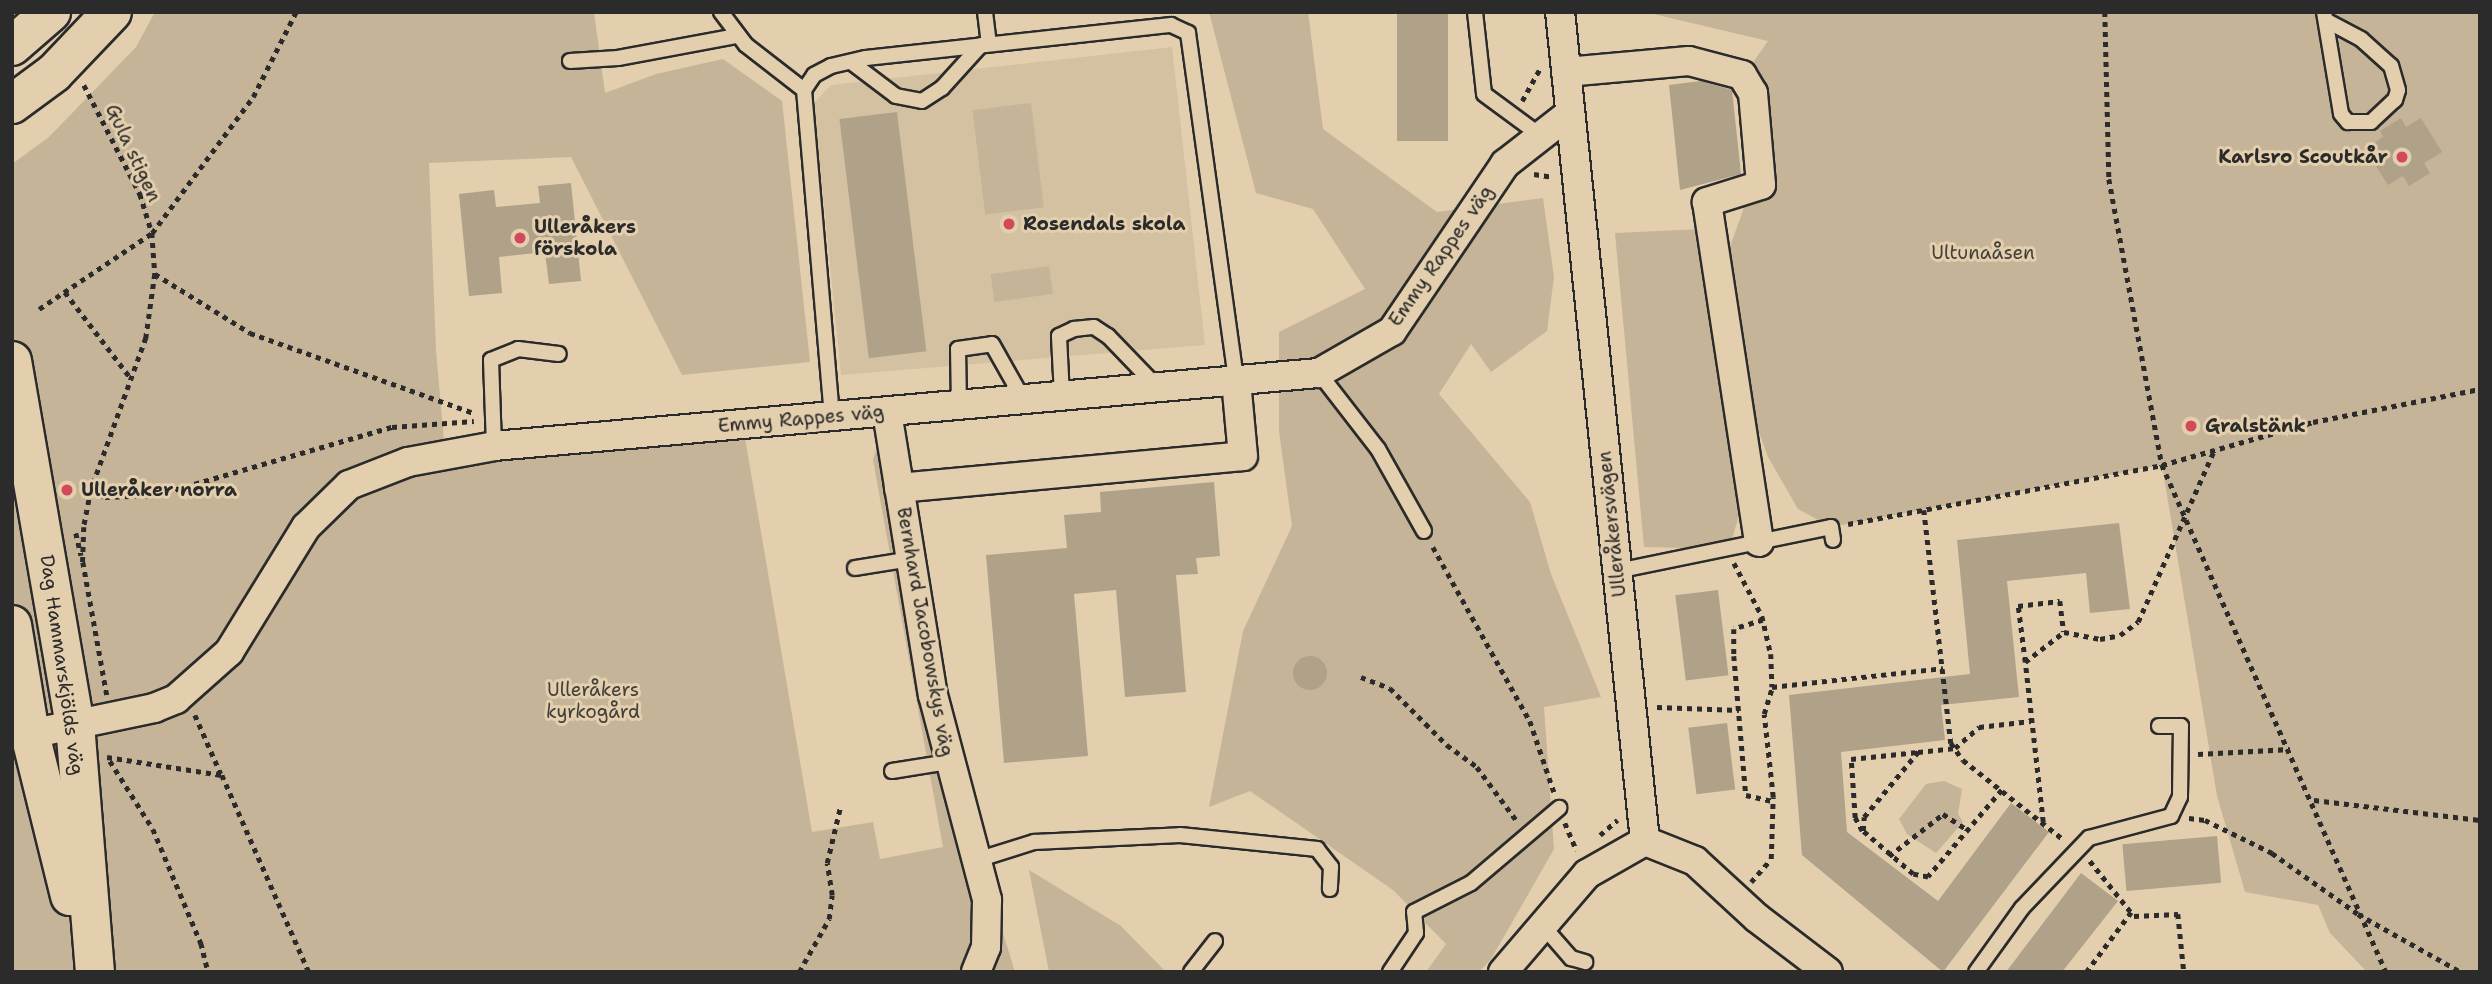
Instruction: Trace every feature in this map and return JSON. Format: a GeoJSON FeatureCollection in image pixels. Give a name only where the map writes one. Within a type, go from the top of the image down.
{"type":"FeatureCollection","features":[{"type":"Feature","properties":{"kind":"main road"},"geometry":{"type":"LineString","coordinates":[[12,16],[24,12]]}},
{"type":"Feature","properties":{"kind":"main road"},"geometry":{"type":"LineString","coordinates":[[12,46],[51,12]]}},
{"type":"Feature","properties":{"kind":"main road"},"geometry":{"type":"LineString","coordinates":[[12,136],[67,75],[112,12]]}},
{"type":"Feature","properties":{"kind":"main road"},"geometry":{"type":"LineString","coordinates":[[12,104],[67,75]]}},
{"type":"Feature","properties":{"kind":"main road","name":"Dag Hammarskjölds väg"},"geometry":{"type":"LineString","coordinates":[[12,361],[93,720],[94,972]]}},
{"type":"Feature","properties":{"kind":"main road","name":"Dag Hammarskjölds väg"},"geometry":{"type":"LineString","coordinates":[[12,625],[30,734],[88,972]]}},
{"type":"Feature","properties":{"kind":"street","name":"Ulleråkersvägen"},"geometry":{"type":"LineString","coordinates":[[1560,12],[1645,841]]}},
{"type":"Feature","properties":{"kind":"street"},"geometry":{"type":"LineString","coordinates":[[1566,72],[1689,61],[1741,75],[1753,93],[1761,185],[1707,202],[1759,542]]}},
{"type":"Feature","properties":{"kind":"street","name":"Emmy Rappes väg"},"geometry":{"type":"LineString","coordinates":[[30,734],[154,708],[185,692],[229,652],[306,527],[349,485],[494,433],[887,412],[1319,373],[1392,331],[1504,164],[1569,114]]}},
{"type":"Feature","properties":{"kind":"street"},"geometry":{"type":"LineString","coordinates":[[899,488],[1243,456],[1236,381]]}},
{"type":"Feature","properties":{"kind":"street","name":"Bernhard Jacobowskys väg"},"geometry":{"type":"LineString","coordinates":[[887,412],[949,762],[980,859],[988,900],[986,947],[976,972]]}},
{"type":"Feature","properties":{"kind":"street"},"geometry":{"type":"LineString","coordinates":[[1503,972],[1587,874],[1645,841],[1695,861],[1828,972]]}},
{"type":"Feature","properties":{"kind":"lane"},"geometry":{"type":"LineString","coordinates":[[722,12],[737,36],[804,90]]}},
{"type":"Feature","properties":{"kind":"lane"},"geometry":{"type":"LineString","coordinates":[[851,62],[896,96],[922,101],[942,88],[985,44],[985,12]]}},
{"type":"Feature","properties":{"kind":"lane"},"geometry":{"type":"LineString","coordinates":[[1475,12],[1484,94],[1541,136]]}},
{"type":"Feature","properties":{"kind":"lane"},"geometry":{"type":"LineString","coordinates":[[2326,17],[2381,53],[2391,66],[2398,90],[2395,100],[2371,122],[2348,122],[2341,114],[2326,17]]}},
{"type":"Feature","properties":{"kind":"lane"},"geometry":{"type":"LineString","coordinates":[[832,416],[804,90],[814,75],[851,62],[985,44],[1171,25],[1188,33],[1236,381]]}},
{"type":"Feature","properties":{"kind":"lane"},"geometry":{"type":"LineString","coordinates":[[570,61],[618,58],[737,36]]}},
{"type":"Feature","properties":{"kind":"lane"},"geometry":{"type":"LineString","coordinates":[[1062,396],[1059,336],[1074,329],[1094,327],[1108,335],[1158,388]]}},
{"type":"Feature","properties":{"kind":"lane"},"geometry":{"type":"LineString","coordinates":[[959,405],[958,349],[992,344],[1023,399]]}},
{"type":"Feature","properties":{"kind":"lane"},"geometry":{"type":"LineString","coordinates":[[494,433],[491,360],[518,349],[559,354]]}},
{"type":"Feature","properties":{"kind":"lane"},"geometry":{"type":"LineString","coordinates":[[1319,373],[1378,449],[1424,531]]}},
{"type":"Feature","properties":{"kind":"lane"},"geometry":{"type":"LineString","coordinates":[[1617,571],[1759,542],[1832,534]]}},
{"type":"Feature","properties":{"kind":"lane"},"geometry":{"type":"LineString","coordinates":[[855,568],[911,559]]}},
{"type":"Feature","properties":{"kind":"lane"},"geometry":{"type":"LineString","coordinates":[[1976,972],[2022,908],[2089,838],[2171,816],[2180,797],[2183,753],[2181,726],[2159,726]]}},
{"type":"Feature","properties":{"kind":"lane"},"geometry":{"type":"LineString","coordinates":[[892,771],[949,762]]}},
{"type":"Feature","properties":{"kind":"lane"},"geometry":{"type":"LineString","coordinates":[[1390,972],[1416,933],[1414,912],[1471,883],[1559,807]]}},
{"type":"Feature","properties":{"kind":"lane"},"geometry":{"type":"LineString","coordinates":[[980,859],[1034,842],[1180,835],[1317,849],[1331,867],[1330,889]]}},
{"type":"Feature","properties":{"kind":"lane"},"geometry":{"type":"LineString","coordinates":[[1543,926],[1571,958],[1585,962]]}},
{"type":"Feature","properties":{"kind":"lane"},"geometry":{"type":"LineString","coordinates":[[1191,972],[1215,941]]}},
{"type":"Feature","properties":{"kind":"path"},"geometry":{"type":"LineString","coordinates":[[104,769],[116,740],[93,720],[83,562],[91,490],[146,338],[155,274],[152,233],[253,97],[296,12]]}},
{"type":"Feature","properties":{"kind":"path"},"geometry":{"type":"LineString","coordinates":[[2105,12],[2109,179],[2162,465],[2314,800],[2358,914],[2386,972]]}},
{"type":"Feature","properties":{"kind":"path","name":"Gula stigen"},"geometry":{"type":"LineString","coordinates":[[39,309],[152,233],[140,194],[67,75]]}},
{"type":"Feature","properties":{"kind":"path"},"geometry":{"type":"LineString","coordinates":[[155,274],[250,333],[494,433]]}},
{"type":"Feature","properties":{"kind":"path"},"geometry":{"type":"LineString","coordinates":[[65,292],[130,377]]}},
{"type":"Feature","properties":{"kind":"path"},"geometry":{"type":"LineString","coordinates":[[1832,534],[1924,510],[2162,465],[2313,422],[2480,389]]}},
{"type":"Feature","properties":{"kind":"path"},"geometry":{"type":"LineString","coordinates":[[2025,662],[2064,632],[2100,639],[2120,635],[2138,622],[2187,519],[2216,448]]}},
{"type":"Feature","properties":{"kind":"path"},"geometry":{"type":"LineString","coordinates":[[1924,510],[1955,748],[2002,790],[2076,849],[2134,916],[2178,914],[2184,972]]}},
{"type":"Feature","properties":{"kind":"path"},"geometry":{"type":"LineString","coordinates":[[75,530],[83,562]]}},
{"type":"Feature","properties":{"kind":"path"},"geometry":{"type":"LineString","coordinates":[[1424,531],[1530,720],[1559,807],[1587,874]]}},
{"type":"Feature","properties":{"kind":"path"},"geometry":{"type":"LineString","coordinates":[[1729,549],[1763,620],[1772,687],[1764,714],[1773,802],[1771,859],[1735,897]]}},
{"type":"Feature","properties":{"kind":"path"},"geometry":{"type":"LineString","coordinates":[[2043,822],[2018,606],[2060,601],[2064,632]]}},
{"type":"Feature","properties":{"kind":"path"},"geometry":{"type":"LineString","coordinates":[[1763,620],[1734,629],[1746,795],[1773,802]]}},
{"type":"Feature","properties":{"kind":"path"},"geometry":{"type":"LineString","coordinates":[[1772,687],[1943,668]]}},
{"type":"Feature","properties":{"kind":"path"},"geometry":{"type":"LineString","coordinates":[[1361,677],[1390,688],[1447,745],[1477,767],[1502,804],[1529,834]]}},
{"type":"Feature","properties":{"kind":"path"},"geometry":{"type":"LineString","coordinates":[[185,692],[309,972]]}},
{"type":"Feature","properties":{"kind":"path"},"geometry":{"type":"LineString","coordinates":[[1651,707],[1740,710]]}},
{"type":"Feature","properties":{"kind":"path"},"geometry":{"type":"LineString","coordinates":[[2002,790],[1928,877],[1913,874],[1863,831],[1855,818],[1851,759],[1955,748],[1979,727],[2031,720]]}},
{"type":"Feature","properties":{"kind":"path"},"geometry":{"type":"LineString","coordinates":[[2183,753],[2227,755],[2290,749]]}},
{"type":"Feature","properties":{"kind":"path"},"geometry":{"type":"LineString","coordinates":[[1863,831],[1864,817],[1918,752]]}},
{"type":"Feature","properties":{"kind":"path"},"geometry":{"type":"LineString","coordinates":[[107,757],[222,775]]}},
{"type":"Feature","properties":{"kind":"path"},"geometry":{"type":"LineString","coordinates":[[107,757],[153,829],[201,943],[208,972]]}},
{"type":"Feature","properties":{"kind":"path"},"geometry":{"type":"LineString","coordinates":[[2314,800],[2480,820]]}},
{"type":"Feature","properties":{"kind":"path"},"geometry":{"type":"LineString","coordinates":[[799,972],[829,919],[832,895],[827,863],[840,808]]}},
{"type":"Feature","properties":{"kind":"path"},"geometry":{"type":"LineString","coordinates":[[1889,856],[1943,814],[1969,831]]}},
{"type":"Feature","properties":{"kind":"path"},"geometry":{"type":"LineString","coordinates":[[2171,816],[2205,820],[2272,853],[2358,914],[2461,972]]}},
{"type":"Feature","properties":{"kind":"path"},"geometry":{"type":"LineString","coordinates":[[2086,972],[2130,912]]}},
{"type":"Feature","properties":{"kind":"shaded area","name":"Rosendals skola"},"geometry":{"type":"Polygon","coordinates":[[[1172,47],[1205,345],[841,375],[814,103],[831,85],[1172,47]]]}},
{"type":"Feature","properties":{"kind":"green space","name":"Ulleråkers kyrkogård"},"geometry":{"type":"Polygon","coordinates":[[[155,12],[594,12],[605,93],[656,74],[723,59],[782,101],[810,362],[682,375],[571,157],[429,163],[436,351],[445,452],[743,426],[812,832],[873,822],[880,859],[943,847],[873,460],[887,412],[980,859],[1015,972],[12,972],[12,164],[49,137],[136,47],[155,12]]]}},
{"type":"Feature","properties":{"kind":"green space"},"geometry":{"type":"Polygon","coordinates":[[[1209,12],[1308,12],[1323,129],[1437,212],[1543,198],[1554,277],[1547,331],[1491,372],[1471,344],[1439,394],[1530,502],[1551,574],[1601,697],[1544,707],[1554,849],[1491,959],[1479,972],[1426,972],[1446,944],[1393,890],[1250,791],[1209,807],[1243,631],[1292,526],[1279,431],[1279,332],[1365,289],[1313,209],[1256,193],[1209,12]]]}},
{"type":"Feature","properties":{"kind":"green space","name":"Ultunaåsen"},"geometry":{"type":"Polygon","coordinates":[[[1645,12],[2480,12],[2480,972],[2367,972],[2330,933],[2318,905],[2245,892],[2217,796],[2162,465],[1831,527],[1798,509],[1768,457],[1740,380],[1725,261],[1760,162],[1754,61],[1768,41],[1645,12]]]}},
{"type":"Feature","properties":{"kind":"green space"},"geometry":{"type":"Polygon","coordinates":[[[1031,103],[1044,207],[985,214],[972,110],[1031,103]]]}},
{"type":"Feature","properties":{"kind":"green space"},"geometry":{"type":"Polygon","coordinates":[[[1702,229],[1743,502],[1729,549],[1644,547],[1615,233],[1702,229]]]}},
{"type":"Feature","properties":{"kind":"green space"},"geometry":{"type":"Polygon","coordinates":[[[1049,266],[1053,294],[994,302],[991,274],[1049,266]]]}},
{"type":"Feature","properties":{"kind":"green space"},"geometry":{"type":"Polygon","coordinates":[[[1944,781],[1962,789],[1958,814],[1963,822],[1936,853],[1907,834],[1899,819],[1926,784],[1944,781]]]}},
{"type":"Feature","properties":{"kind":"green space"},"geometry":{"type":"Polygon","coordinates":[[[1029,870],[1121,926],[1166,972],[1049,972],[1029,870]]]}},
{"type":"Feature","properties":{"kind":"building"},"geometry":{"type":"Polygon","coordinates":[[[1397,12],[1448,12],[1448,141],[1397,141],[1397,12]]]}},
{"type":"Feature","properties":{"kind":"building"},"geometry":{"type":"Polygon","coordinates":[[[1701,81],[1732,90],[1741,174],[1680,190],[1669,85],[1701,81]]]}},
{"type":"Feature","properties":{"kind":"building"},"geometry":{"type":"Polygon","coordinates":[[[897,112],[926,351],[869,358],[839,119],[897,112]]]}},
{"type":"Feature","properties":{"kind":"building","name":"Karlsro Scoutkår"},"geometry":{"type":"Polygon","coordinates":[[[2401,118],[2406,127],[2421,118],[2442,152],[2424,163],[2430,173],[2409,186],[2403,176],[2388,185],[2365,149],[2383,137],[2380,131],[2401,118]]]}},
{"type":"Feature","properties":{"kind":"building","name":"Ulleråkers förskola"},"geometry":{"type":"Polygon","coordinates":[[[571,183],[581,281],[549,284],[545,252],[499,257],[502,293],[469,296],[459,194],[494,190],[496,207],[540,203],[538,186],[571,183]]]}},
{"type":"Feature","properties":{"kind":"building"},"geometry":{"type":"Polygon","coordinates":[[[1214,482],[1220,556],[1196,558],[1198,574],[1176,575],[1186,692],[1125,697],[1116,590],[1074,594],[1088,756],[1004,763],[986,555],[1067,548],[1064,515],[1101,512],[1100,492],[1214,482]]]}},
{"type":"Feature","properties":{"kind":"building"},"geometry":{"type":"Polygon","coordinates":[[[2119,523],[2130,609],[2090,613],[2086,573],[2007,581],[2019,697],[1941,705],[1945,740],[1841,752],[1847,832],[1938,901],[2011,803],[2049,832],[1943,972],[1802,855],[1789,695],[1970,674],[1957,540],[2119,523]]]}},
{"type":"Feature","properties":{"kind":"building"},"geometry":{"type":"Polygon","coordinates":[[[1718,590],[1728,675],[1686,681],[1675,595],[1718,590]]]}},
{"type":"Feature","properties":{"kind":"building"},"geometry":{"type":"Polygon","coordinates":[[[1310,656],[1322,661],[1327,673],[1322,685],[1310,690],[1298,685],[1293,673],[1298,661],[1310,656]]]}},
{"type":"Feature","properties":{"kind":"building"},"geometry":{"type":"Polygon","coordinates":[[[1727,723],[1735,790],[1696,794],[1688,728],[1727,723]]]}},
{"type":"Feature","properties":{"kind":"building"},"geometry":{"type":"Polygon","coordinates":[[[2217,836],[2221,883],[2126,891],[2122,844],[2217,836]]]}},
{"type":"Feature","properties":{"kind":"building"},"geometry":{"type":"Polygon","coordinates":[[[2081,873],[2118,901],[2062,972],[2006,972],[2081,873]]]}},
{"type":"Feature","properties":{"kind":"place","name":"Karlsro Scoutkår"},"geometry":{"type":"Point","coordinates":[2402,157]}},
{"type":"Feature","properties":{"kind":"place","name":"Rosendals skola"},"geometry":{"type":"Point","coordinates":[1009,224]}},
{"type":"Feature","properties":{"kind":"place","name":"Ulleråkers förskola"},"geometry":{"type":"Point","coordinates":[520,238]}},
{"type":"Feature","properties":{"kind":"place","name":"Gralstänk"},"geometry":{"type":"Point","coordinates":[2191,426]}},
{"type":"Feature","properties":{"kind":"place","name":"Ulleråker norra"},"geometry":{"type":"Point","coordinates":[67,490]}}]}
